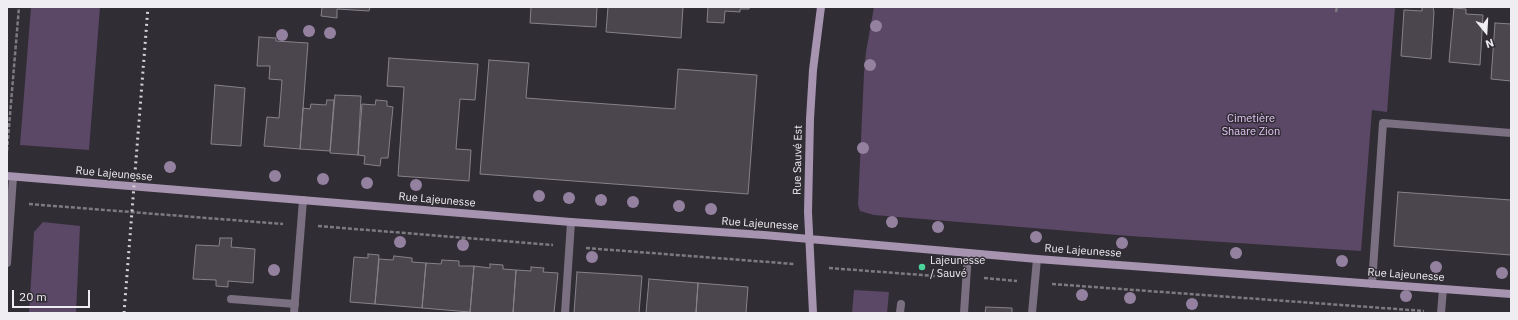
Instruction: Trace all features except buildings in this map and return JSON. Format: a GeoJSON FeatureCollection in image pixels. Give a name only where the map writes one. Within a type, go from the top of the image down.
{"type":"FeatureCollection","features":[{"type":"Feature","properties":{"kind":"main road","name":"Rue Sauvé Est"},"geometry":{"type":"LineString","coordinates":[[813,313],[809,238],[810,119],[813,70],[821,7]]}},
{"type":"Feature","properties":{"kind":"main road","name":"Rue Lajeunesse"},"geometry":{"type":"LineString","coordinates":[[10,177],[571,222],[809,238],[1037,259],[1511,294]]}},
{"type":"Feature","properties":{"kind":"street"},"geometry":{"type":"LineString","coordinates":[[1372,284],[1383,123],[1511,132]]}},
{"type":"Feature","properties":{"kind":"street"},"geometry":{"type":"LineString","coordinates":[[7,263],[10,177]]}},
{"type":"Feature","properties":{"kind":"street"},"geometry":{"type":"LineString","coordinates":[[294,313],[303,200]]}},
{"type":"Feature","properties":{"kind":"street"},"geometry":{"type":"LineString","coordinates":[[565,313],[571,222]]}},
{"type":"Feature","properties":{"kind":"street"},"geometry":{"type":"LineString","coordinates":[[964,313],[968,253]]}},
{"type":"Feature","properties":{"kind":"street"},"geometry":{"type":"LineString","coordinates":[[1032,313],[1037,259]]}},
{"type":"Feature","properties":{"kind":"street"},"geometry":{"type":"LineString","coordinates":[[1441,313],[1443,289]]}},
{"type":"Feature","properties":{"kind":"street"},"geometry":{"type":"LineString","coordinates":[[231,299],[295,304]]}},
{"type":"Feature","properties":{"kind":"street"},"geometry":{"type":"LineString","coordinates":[[900,313],[901,304]]}},
{"type":"Feature","properties":{"kind":"path"},"geometry":{"type":"LineString","coordinates":[[7,150],[19,7]]}},
{"type":"Feature","properties":{"kind":"path"},"geometry":{"type":"LineString","coordinates":[[1336,7],[1336,12]]}},
{"type":"Feature","properties":{"kind":"path"},"geometry":{"type":"LineString","coordinates":[[36,204],[280,224]]}},
{"type":"Feature","properties":{"kind":"path"},"geometry":{"type":"LineString","coordinates":[[322,227],[561,245]]}},
{"type":"Feature","properties":{"kind":"path"},"geometry":{"type":"LineString","coordinates":[[580,247],[759,261]]}},
{"type":"Feature","properties":{"kind":"path"},"geometry":{"type":"LineString","coordinates":[[851,270],[1422,310]]}},
{"type":"Feature","properties":{"kind":"green space"},"geometry":{"type":"Polygon","coordinates":[[[31,7],[100,7],[89,150],[20,145],[31,7]]]}},
{"type":"Feature","properties":{"kind":"green space","name":"Cimetière Shaare Zion"},"geometry":{"type":"Polygon","coordinates":[[[874,7],[1395,7],[1387,112],[1372,110],[1361,251],[1130,236],[874,215],[860,211],[858,205],[864,73],[874,7]]]}},
{"type":"Feature","properties":{"kind":"green space"},"geometry":{"type":"Polygon","coordinates":[[[43,222],[80,226],[76,313],[29,313],[34,232],[43,222]]]}},
{"type":"Feature","properties":{"kind":"green space"},"geometry":{"type":"Polygon","coordinates":[[[854,290],[889,292],[887,313],[852,313],[854,290]]]}},
{"type":"Feature","properties":{"kind":"railway"},"geometry":{"type":"LineString","coordinates":[[124,313],[148,7]]}},
{"type":"Feature","properties":{"kind":"place","name":"Lajeunesse / Sauvé"},"geometry":{"type":"Point","coordinates":[922,267]}}]}
